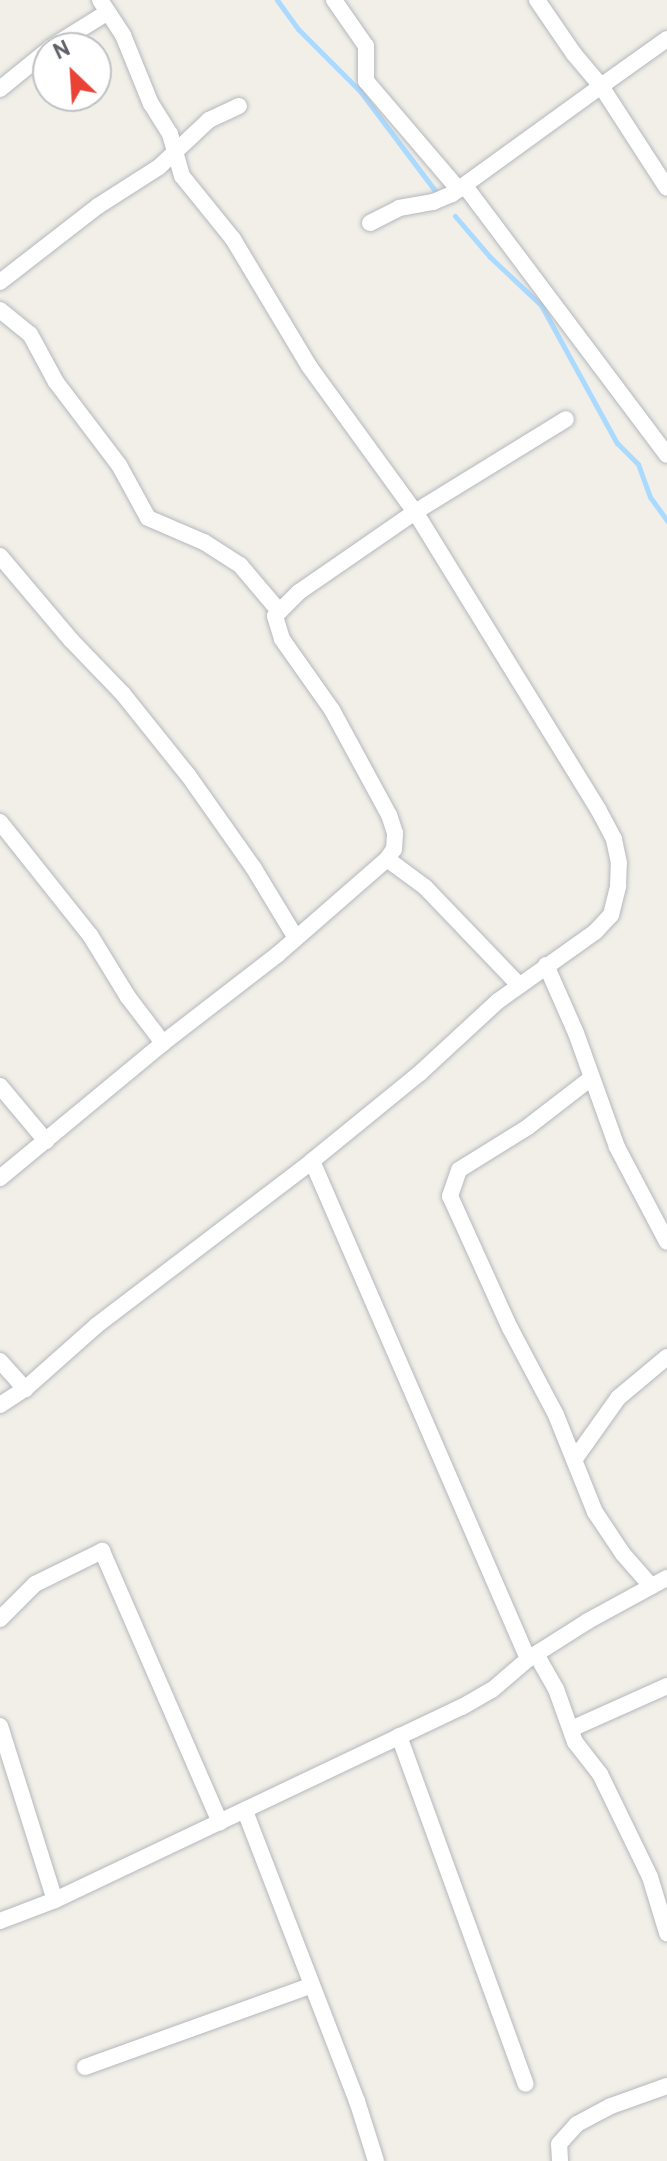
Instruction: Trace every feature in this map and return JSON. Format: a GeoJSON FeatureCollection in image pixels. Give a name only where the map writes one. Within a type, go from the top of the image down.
{"type":"FeatureCollection","features":[{"type":"Feature","properties":{"kind":"street"},"geometry":{"type":"LineString","coordinates":[[334,0],[366,46],[366,81],[462,188],[667,455]]}},
{"type":"Feature","properties":{"kind":"street"},"geometry":{"type":"LineString","coordinates":[[537,0],[574,54],[601,86],[667,188]]}},
{"type":"Feature","properties":{"kind":"street"},"geometry":{"type":"LineString","coordinates":[[0,1405],[25,1389],[97,1325],[312,1161],[420,1073],[519,985],[574,949],[611,915],[618,886],[614,839],[415,512],[309,366],[233,239],[182,176],[176,154],[104,6],[71,32]]}},
{"type":"Feature","properties":{"kind":"street"},"geometry":{"type":"LineString","coordinates":[[370,223],[399,208],[433,202],[462,188],[667,39]]}},
{"type":"Feature","properties":{"kind":"street"},"geometry":{"type":"LineString","coordinates":[[0,89],[32,63]]}},
{"type":"Feature","properties":{"kind":"street"},"geometry":{"type":"LineString","coordinates":[[0,282],[98,206],[176,154],[209,120],[239,106]]}},
{"type":"Feature","properties":{"kind":"street"},"geometry":{"type":"LineString","coordinates":[[0,310],[30,334],[56,382],[119,465],[148,518],[204,542],[240,565],[279,611]]}},
{"type":"Feature","properties":{"kind":"street"},"geometry":{"type":"LineString","coordinates":[[0,1178],[296,938],[387,859],[394,849],[395,833],[389,815],[332,710],[282,639],[275,616],[299,592],[415,512],[566,419]]}},
{"type":"Feature","properties":{"kind":"street"},"geometry":{"type":"LineString","coordinates":[[4,566],[123,694],[188,775],[253,867],[296,938]]}},
{"type":"Feature","properties":{"kind":"street"},"geometry":{"type":"LineString","coordinates":[[0,822],[90,935],[163,1043]]}},
{"type":"Feature","properties":{"kind":"street"},"geometry":{"type":"LineString","coordinates":[[387,859],[425,887],[519,985]]}},
{"type":"Feature","properties":{"kind":"street"},"geometry":{"type":"LineString","coordinates":[[546,965],[576,1033],[617,1147],[667,1242]]}},
{"type":"Feature","properties":{"kind":"street"},"geometry":{"type":"LineString","coordinates":[[590,1079],[528,1127],[459,1170],[450,1196],[574,1460],[595,1512],[623,1554],[651,1586]]}},
{"type":"Feature","properties":{"kind":"street"},"geometry":{"type":"LineString","coordinates":[[0,1086],[46,1141]]}},
{"type":"Feature","properties":{"kind":"street"},"geometry":{"type":"LineString","coordinates":[[312,1161],[532,1657],[556,1689],[575,1742],[600,1774],[644,1865],[667,1933]]}},
{"type":"Feature","properties":{"kind":"street"},"geometry":{"type":"LineString","coordinates":[[574,1460],[618,1398],[667,1357]]}},
{"type":"Feature","properties":{"kind":"street"},"geometry":{"type":"LineString","coordinates":[[0,1361],[25,1389]]}},
{"type":"Feature","properties":{"kind":"street"},"geometry":{"type":"LineString","coordinates":[[0,1619],[35,1584],[102,1551],[220,1823]]}},
{"type":"Feature","properties":{"kind":"street"},"geometry":{"type":"LineString","coordinates":[[0,1921],[55,1900],[220,1823],[492,1690],[532,1657],[667,1578]]}},
{"type":"Feature","properties":{"kind":"street"},"geometry":{"type":"LineString","coordinates":[[571,1729],[667,1686]]}},
{"type":"Feature","properties":{"kind":"street"},"geometry":{"type":"LineString","coordinates":[[0,1726],[55,1900]]}},
{"type":"Feature","properties":{"kind":"street"},"geometry":{"type":"LineString","coordinates":[[399,1736],[526,2084]]}},
{"type":"Feature","properties":{"kind":"street"},"geometry":{"type":"LineString","coordinates":[[245,1811],[310,1986],[357,2101],[376,2161]]}},
{"type":"Feature","properties":{"kind":"street"},"geometry":{"type":"LineString","coordinates":[[85,2067],[310,1986]]}},
{"type":"Feature","properties":{"kind":"street"},"geometry":{"type":"LineString","coordinates":[[560,2161],[559,2144],[577,2124],[611,2106],[667,2086]]}},
{"type":"Feature","properties":{"kind":"waterway"},"geometry":{"type":"LineString","coordinates":[[277,0],[298,29],[360,91],[439,196]]}},
{"type":"Feature","properties":{"kind":"waterway"},"geometry":{"type":"LineString","coordinates":[[455,216],[490,257],[541,305],[617,443],[638,464],[650,497],[667,520]]}}]}
